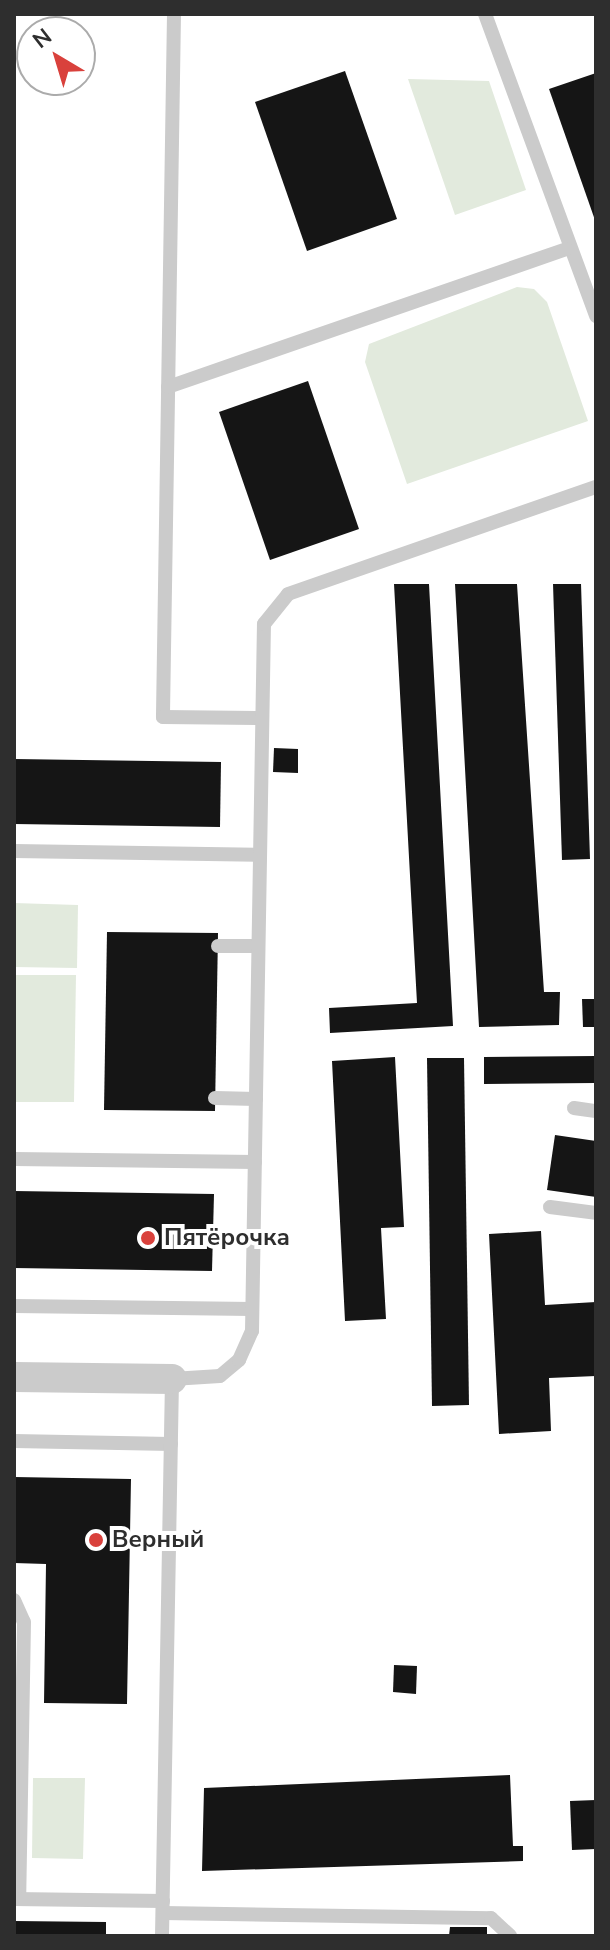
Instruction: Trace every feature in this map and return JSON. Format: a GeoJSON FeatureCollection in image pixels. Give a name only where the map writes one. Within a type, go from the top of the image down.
{"type":"FeatureCollection","features":[{"type":"Feature","properties":{"kind":"street"},"geometry":{"type":"LineString","coordinates":[[14,1377],[172,1379]]}},
{"type":"Feature","properties":{"kind":"lane"},"geometry":{"type":"LineString","coordinates":[[174,14],[163,717],[262,718]]}},
{"type":"Feature","properties":{"kind":"lane"},"geometry":{"type":"LineString","coordinates":[[485,14],[566,249],[596,316]]}},
{"type":"Feature","properties":{"kind":"lane"},"geometry":{"type":"LineString","coordinates":[[168,387],[566,249]]}},
{"type":"Feature","properties":{"kind":"lane"},"geometry":{"type":"LineString","coordinates":[[162,1936],[172,1379],[209,1380],[231,1368],[247,1348],[252,1309],[264,624],[277,602],[596,487]]}},
{"type":"Feature","properties":{"kind":"lane"},"geometry":{"type":"LineString","coordinates":[[14,851],[260,855]]}},
{"type":"Feature","properties":{"kind":"lane"},"geometry":{"type":"LineString","coordinates":[[218,946],[258,946]]}},
{"type":"Feature","properties":{"kind":"lane"},"geometry":{"type":"LineString","coordinates":[[215,1098],[256,1099]]}},
{"type":"Feature","properties":{"kind":"lane"},"geometry":{"type":"LineString","coordinates":[[574,1108],[596,1111]]}},
{"type":"Feature","properties":{"kind":"lane"},"geometry":{"type":"LineString","coordinates":[[14,1159],[255,1162]]}},
{"type":"Feature","properties":{"kind":"lane"},"geometry":{"type":"LineString","coordinates":[[550,1207],[596,1213]]}},
{"type":"Feature","properties":{"kind":"lane"},"geometry":{"type":"LineString","coordinates":[[14,1306],[252,1309]]}},
{"type":"Feature","properties":{"kind":"lane"},"geometry":{"type":"LineString","coordinates":[[14,1441],[171,1444]]}},
{"type":"Feature","properties":{"kind":"lane"},"geometry":{"type":"LineString","coordinates":[[14,1600],[24,1622],[16,1899],[491,1918],[510,1936]]}},
{"type":"Feature","properties":{"kind":"shaded area"},"geometry":{"type":"Polygon","coordinates":[[[408,79],[489,81],[526,190],[455,215],[408,79]]]}},
{"type":"Feature","properties":{"kind":"shaded area"},"geometry":{"type":"Polygon","coordinates":[[[517,287],[534,289],[547,302],[588,421],[407,484],[365,362],[369,344],[517,287]]]}},
{"type":"Feature","properties":{"kind":"shaded area"},"geometry":{"type":"Polygon","coordinates":[[[14,903],[78,905],[77,968],[14,967],[14,903]]]}},
{"type":"Feature","properties":{"kind":"shaded area"},"geometry":{"type":"Polygon","coordinates":[[[14,975],[76,975],[74,1102],[14,1102],[14,975]]]}},
{"type":"Feature","properties":{"kind":"shaded area"},"geometry":{"type":"Polygon","coordinates":[[[33,1778],[85,1778],[83,1859],[32,1858],[33,1778]]]}},
{"type":"Feature","properties":{"kind":"building"},"geometry":{"type":"Polygon","coordinates":[[[345,71],[397,219],[307,251],[255,102],[345,71]]]}},
{"type":"Feature","properties":{"kind":"building"},"geometry":{"type":"Polygon","coordinates":[[[596,73],[596,223],[549,89],[596,73]]]}},
{"type":"Feature","properties":{"kind":"building"},"geometry":{"type":"Polygon","coordinates":[[[308,381],[359,529],[270,560],[219,412],[308,381]]]}},
{"type":"Feature","properties":{"kind":"building"},"geometry":{"type":"Polygon","coordinates":[[[394,584],[429,584],[453,1026],[330,1033],[329,1008],[417,1003],[394,584]]]}},
{"type":"Feature","properties":{"kind":"building"},"geometry":{"type":"Polygon","coordinates":[[[455,584],[517,584],[544,992],[560,992],[559,1025],[479,1027],[455,584]]]}},
{"type":"Feature","properties":{"kind":"building"},"geometry":{"type":"Polygon","coordinates":[[[553,584],[581,584],[590,859],[562,860],[553,584]]]}},
{"type":"Feature","properties":{"kind":"building"},"geometry":{"type":"Polygon","coordinates":[[[274,748],[298,749],[298,773],[273,772],[274,748]]]}},
{"type":"Feature","properties":{"kind":"building"},"geometry":{"type":"Polygon","coordinates":[[[14,759],[221,762],[220,827],[14,824],[14,759]]]}},
{"type":"Feature","properties":{"kind":"building"},"geometry":{"type":"Polygon","coordinates":[[[107,932],[218,933],[215,1111],[104,1110],[107,932]]]}},
{"type":"Feature","properties":{"kind":"building"},"geometry":{"type":"Polygon","coordinates":[[[582,999],[596,999],[596,1027],[583,1027],[582,999]]]}},
{"type":"Feature","properties":{"kind":"building"},"geometry":{"type":"Polygon","coordinates":[[[596,1056],[596,1083],[484,1084],[484,1057],[596,1056]]]}},
{"type":"Feature","properties":{"kind":"building"},"geometry":{"type":"Polygon","coordinates":[[[395,1057],[404,1227],[381,1228],[386,1319],[345,1321],[332,1061],[395,1057]]]}},
{"type":"Feature","properties":{"kind":"building"},"geometry":{"type":"Polygon","coordinates":[[[427,1058],[464,1058],[469,1405],[432,1406],[427,1058]]]}},
{"type":"Feature","properties":{"kind":"building"},"geometry":{"type":"Polygon","coordinates":[[[555,1135],[596,1141],[596,1197],[547,1190],[555,1135]]]}},
{"type":"Feature","properties":{"kind":"building"},"geometry":{"type":"Polygon","coordinates":[[[14,1191],[214,1194],[212,1271],[14,1268],[14,1191]]]}},
{"type":"Feature","properties":{"kind":"building"},"geometry":{"type":"Polygon","coordinates":[[[541,1231],[545,1305],[596,1302],[596,1376],[549,1378],[551,1431],[499,1434],[489,1234],[541,1231]]]}},
{"type":"Feature","properties":{"kind":"building"},"geometry":{"type":"Polygon","coordinates":[[[14,1477],[131,1479],[127,1704],[44,1703],[46,1564],[14,1563],[14,1477]]]}},
{"type":"Feature","properties":{"kind":"building"},"geometry":{"type":"Polygon","coordinates":[[[394,1665],[417,1666],[416,1694],[393,1692],[394,1665]]]}},
{"type":"Feature","properties":{"kind":"building"},"geometry":{"type":"Polygon","coordinates":[[[510,1775],[513,1846],[523,1846],[523,1861],[202,1871],[204,1788],[510,1775]]]}},
{"type":"Feature","properties":{"kind":"building"},"geometry":{"type":"Polygon","coordinates":[[[596,1800],[596,1849],[572,1850],[570,1801],[596,1800]]]}},
{"type":"Feature","properties":{"kind":"building"},"geometry":{"type":"Polygon","coordinates":[[[14,1921],[106,1922],[106,1936],[14,1936],[14,1921]]]}},
{"type":"Feature","properties":{"kind":"building"},"geometry":{"type":"Polygon","coordinates":[[[450,1927],[487,1927],[487,1936],[449,1936],[450,1927]]]}},
{"type":"Feature","properties":{"kind":"place","name":"Пятёрочка"},"geometry":{"type":"Point","coordinates":[148,1238]}},
{"type":"Feature","properties":{"kind":"place","name":"Верный"},"geometry":{"type":"Point","coordinates":[96,1540]}}]}
